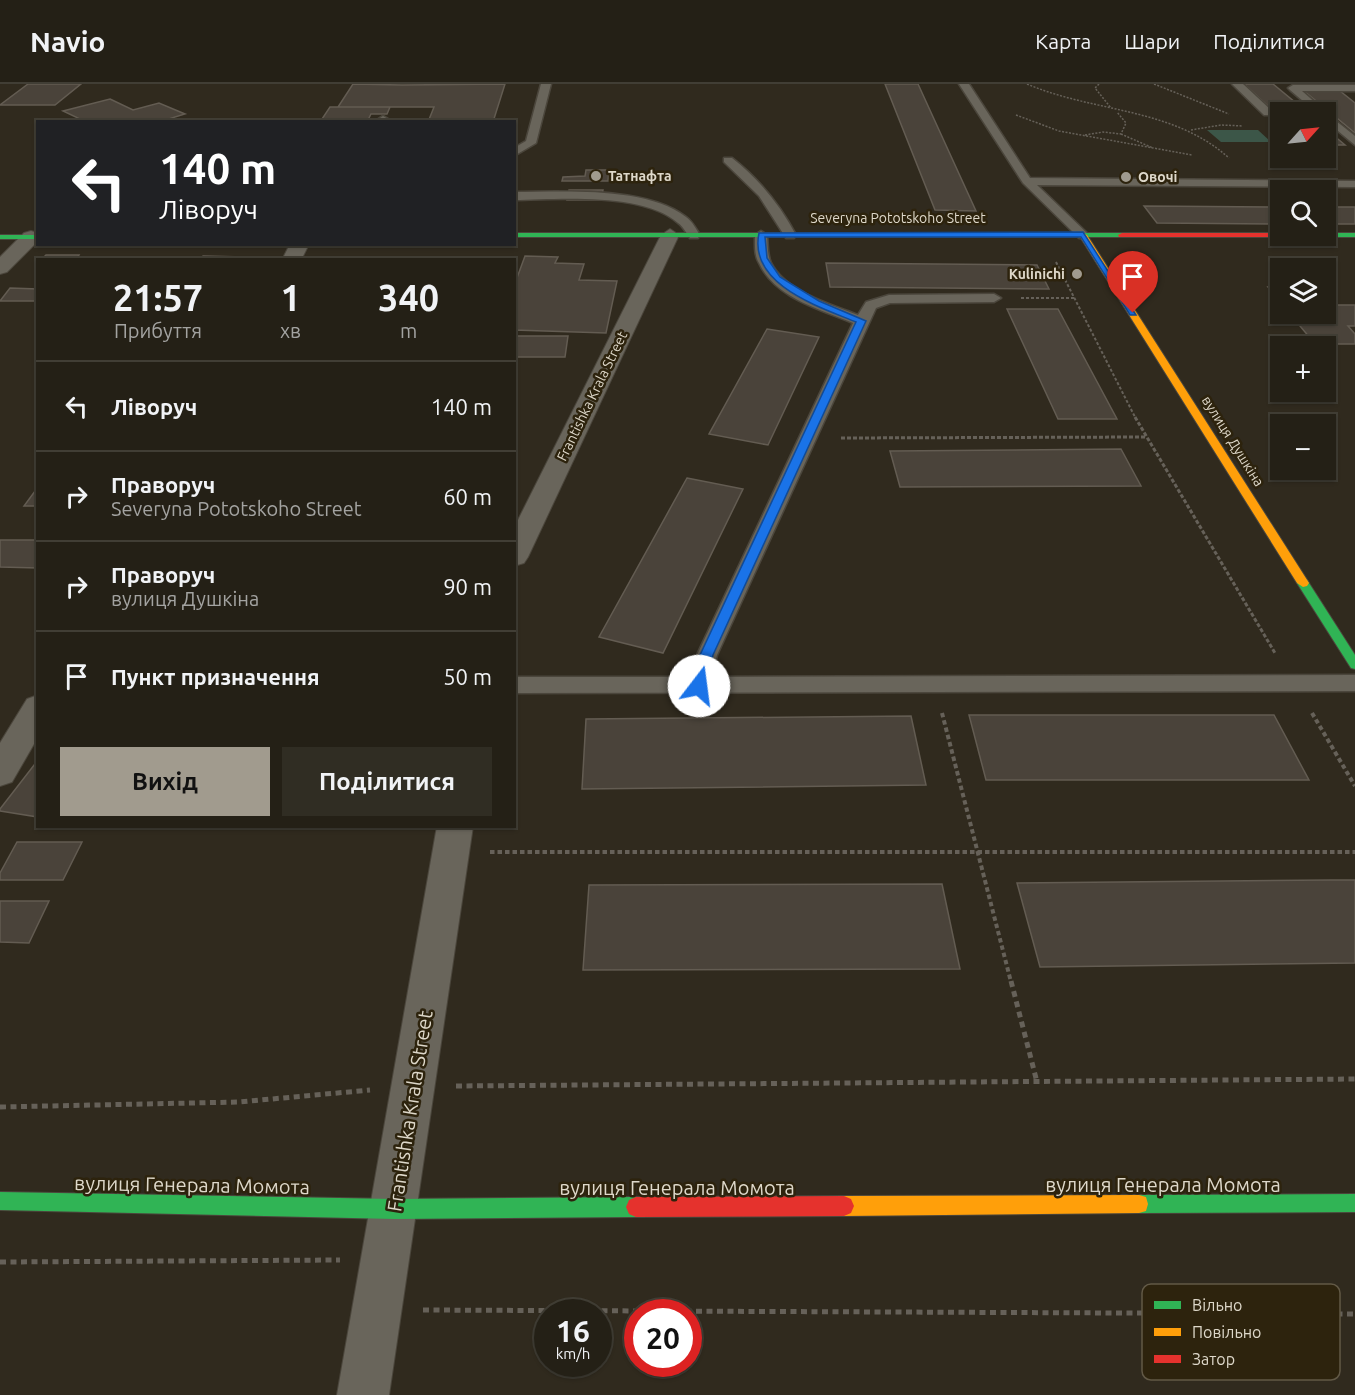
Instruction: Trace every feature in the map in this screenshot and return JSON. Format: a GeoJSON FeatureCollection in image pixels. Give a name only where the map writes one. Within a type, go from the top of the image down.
{"type":"FeatureCollection","features":[{"type":"Feature","properties":{"kind":"street","name":"Severyna Pototskoho Street"},"geometry":{"type":"LineString","coordinates":[[516,235],[1270,235]]}},
{"type":"Feature","properties":{"kind":"street","name":"Frantishka Krala Street"},"geometry":{"type":"LineString","coordinates":[[516,553],[670,235]]}},
{"type":"Feature","properties":{"kind":"street","name":"вулиця Душкіна"},"geometry":{"type":"LineString","coordinates":[[1083,235],[1355,665]]}},
{"type":"Feature","properties":{"kind":"street"},"geometry":{"type":"LineString","coordinates":[[1336,235],[1355,235]]}},
{"type":"Feature","properties":{"kind":"street"},"geometry":{"type":"LineString","coordinates":[[0,237],[34,237]]}},
{"type":"Feature","properties":{"kind":"street"},"geometry":{"type":"LineString","coordinates":[[0,268],[34,237]]}},
{"type":"Feature","properties":{"kind":"street"},"geometry":{"type":"LineString","coordinates":[[0,773],[36,710]]}},
{"type":"Feature","properties":{"kind":"street","name":"Frantishka Krala Street"},"geometry":{"type":"LineString","coordinates":[[363,1395],[415,1086],[452,839]]}},
{"type":"Feature","properties":{"kind":"street","name":"вулиця Генерала Момота"},"geometry":{"type":"LineString","coordinates":[[0,1201],[395,1209],[1355,1203]]}},
{"type":"Feature","properties":{"kind":"lane"},"geometry":{"type":"LineString","coordinates":[[516,152],[531,142],[546,84]]}},
{"type":"Feature","properties":{"kind":"lane"},"geometry":{"type":"LineString","coordinates":[[964,84],[1027,181],[1083,235]]}},
{"type":"Feature","properties":{"kind":"lane"},"geometry":{"type":"LineString","coordinates":[[1237,84],[1268,113]]}},
{"type":"Feature","properties":{"kind":"lane"},"geometry":{"type":"LineString","coordinates":[[1291,86],[1353,87]]}},
{"type":"Feature","properties":{"kind":"lane"},"geometry":{"type":"LineString","coordinates":[[1291,86],[1310,102]]}},
{"type":"Feature","properties":{"kind":"lane"},"geometry":{"type":"LineString","coordinates":[[1336,125],[1355,142]]}},
{"type":"Feature","properties":{"kind":"lane"},"geometry":{"type":"LineString","coordinates":[[728,160],[741,169],[784,221],[790,235]]}},
{"type":"Feature","properties":{"kind":"lane"},"geometry":{"type":"LineString","coordinates":[[1027,181],[1355,184]]}},
{"type":"Feature","properties":{"kind":"lane"},"geometry":{"type":"LineString","coordinates":[[516,196],[623,198],[668,213],[691,228],[694,235]]}},
{"type":"Feature","properties":{"kind":"lane"},"geometry":{"type":"LineString","coordinates":[[761,235],[763,258],[777,279],[800,295],[861,321]]}},
{"type":"Feature","properties":{"kind":"lane"},"geometry":{"type":"LineString","coordinates":[[699,686],[707,655],[861,321],[871,305],[889,299],[994,298]]}},
{"type":"Feature","properties":{"kind":"lane"},"geometry":{"type":"LineString","coordinates":[[516,685],[699,686],[1293,681],[1355,683]]}},
{"type":"Feature","properties":{"kind":"path"},"geometry":{"type":"LineString","coordinates":[[1027,84],[1053,95],[1202,135],[1236,164],[1226,162]]}},
{"type":"Feature","properties":{"kind":"path"},"geometry":{"type":"LineString","coordinates":[[1099,84],[1095,88],[1096,92],[1124,118],[1126,123],[1121,134]]}},
{"type":"Feature","properties":{"kind":"path"},"geometry":{"type":"LineString","coordinates":[[1154,84],[1236,117]]}},
{"type":"Feature","properties":{"kind":"path"},"geometry":{"type":"LineString","coordinates":[[971,95],[1042,127],[1195,156]]}},
{"type":"Feature","properties":{"kind":"path"},"geometry":{"type":"LineString","coordinates":[[1191,131],[1221,125],[1248,126]]}},
{"type":"Feature","properties":{"kind":"path"},"geometry":{"type":"LineString","coordinates":[[1083,136],[1103,132],[1121,134],[1154,148]]}},
{"type":"Feature","properties":{"kind":"path"},"geometry":{"type":"LineString","coordinates":[[1266,134],[1270,138]]}},
{"type":"Feature","properties":{"kind":"path"},"geometry":{"type":"LineString","coordinates":[[1042,235],[1145,437],[1355,786]]}},
{"type":"Feature","properties":{"kind":"path"},"geometry":{"type":"LineString","coordinates":[[994,298],[1074,298]]}},
{"type":"Feature","properties":{"kind":"path"},"geometry":{"type":"LineString","coordinates":[[807,438],[1145,437]]}},
{"type":"Feature","properties":{"kind":"path"},"geometry":{"type":"LineString","coordinates":[[934,684],[1037,1082]]}},
{"type":"Feature","properties":{"kind":"path"},"geometry":{"type":"LineString","coordinates":[[452,839],[1355,852]]}},
{"type":"Feature","properties":{"kind":"path"},"geometry":{"type":"LineString","coordinates":[[0,1107],[239,1102],[415,1086],[1355,1079]]}},
{"type":"Feature","properties":{"kind":"path"},"geometry":{"type":"LineString","coordinates":[[0,1262],[386,1259]]}},
{"type":"Feature","properties":{"kind":"path"},"geometry":{"type":"LineString","coordinates":[[377,1310],[1142,1313]]}},
{"type":"Feature","properties":{"kind":"path"},"geometry":{"type":"LineString","coordinates":[[1340,1314],[1355,1314]]}},
{"type":"Feature","properties":{"kind":"green space"},"geometry":{"type":"Polygon","coordinates":[[[1207,130],[1258,130],[1270,141],[1270,142],[1221,142],[1207,130]]]}},
{"type":"Feature","properties":{"kind":"building"},"geometry":{"type":"Polygon","coordinates":[[[28,84],[81,84],[55,105],[0,105],[28,84]]]}},
{"type":"Feature","properties":{"kind":"building"},"geometry":{"type":"Polygon","coordinates":[[[353,84],[505,84],[494,120],[429,120],[434,107],[338,107],[353,84]]]}},
{"type":"Feature","properties":{"kind":"building"},"geometry":{"type":"Polygon","coordinates":[[[885,84],[918,84],[976,211],[935,210],[885,84]]]}},
{"type":"Feature","properties":{"kind":"building"},"geometry":{"type":"Polygon","coordinates":[[[1244,84],[1273,84],[1295,102],[1270,102],[1270,108],[1244,84]]]}},
{"type":"Feature","properties":{"kind":"building"},"geometry":{"type":"Polygon","coordinates":[[[1304,91],[1340,91],[1355,103],[1355,133],[1336,117],[1336,102],[1317,102],[1304,91]]]}},
{"type":"Feature","properties":{"kind":"building"},"geometry":{"type":"Polygon","coordinates":[[[110,99],[133,110],[159,103],[185,114],[166,120],[72,120],[78,118],[63,111],[110,99]]]}},
{"type":"Feature","properties":{"kind":"building"},"geometry":{"type":"Polygon","coordinates":[[[330,107],[390,107],[387,114],[371,114],[368,120],[321,120],[330,107]]]}},
{"type":"Feature","properties":{"kind":"building"},"geometry":{"type":"Polygon","coordinates":[[[1336,137],[1345,145],[1336,145],[1336,137]]]}},
{"type":"Feature","properties":{"kind":"building"},"geometry":{"type":"Polygon","coordinates":[[[586,170],[609,170],[608,181],[562,181],[563,177],[585,176],[586,170]]]}},
{"type":"Feature","properties":{"kind":"building"},"geometry":{"type":"Polygon","coordinates":[[[569,190],[603,190],[601,200],[567,200],[569,190]]]}},
{"type":"Feature","properties":{"kind":"building"},"geometry":{"type":"Polygon","coordinates":[[[1144,206],[1270,207],[1270,224],[1157,223],[1144,206]]]}},
{"type":"Feature","properties":{"kind":"building"},"geometry":{"type":"Polygon","coordinates":[[[1336,207],[1355,207],[1355,224],[1336,224],[1336,207]]]}},
{"type":"Feature","properties":{"kind":"building"},"geometry":{"type":"Polygon","coordinates":[[[46,255],[79,255],[77,258],[43,258],[46,255]]]}},
{"type":"Feature","properties":{"kind":"building"},"geometry":{"type":"Polygon","coordinates":[[[203,256],[244,257],[243,258],[202,258],[203,256]]]}},
{"type":"Feature","properties":{"kind":"building"},"geometry":{"type":"Polygon","coordinates":[[[525,256],[558,257],[555,263],[584,264],[579,280],[617,281],[606,333],[516,330],[516,281],[525,256]]]}},
{"type":"Feature","properties":{"kind":"building"},"geometry":{"type":"Polygon","coordinates":[[[826,263],[1037,265],[1049,289],[830,287],[826,263]]]}},
{"type":"Feature","properties":{"kind":"building"},"geometry":{"type":"Polygon","coordinates":[[[10,288],[36,289],[34,301],[0,301],[10,288]]]}},
{"type":"Feature","properties":{"kind":"building"},"geometry":{"type":"Polygon","coordinates":[[[1336,305],[1355,305],[1355,326],[1348,326],[1355,334],[1355,344],[1336,344],[1336,336],[1308,336],[1298,324],[1336,324],[1336,305]]]}},
{"type":"Feature","properties":{"kind":"building"},"geometry":{"type":"Polygon","coordinates":[[[1007,309],[1058,309],[1117,419],[1058,419],[1007,309]]]}},
{"type":"Feature","properties":{"kind":"building"},"geometry":{"type":"Polygon","coordinates":[[[767,329],[819,337],[768,445],[709,434],[767,329]]]}},
{"type":"Feature","properties":{"kind":"building"},"geometry":{"type":"Polygon","coordinates":[[[516,336],[568,336],[565,357],[516,357],[516,336]]]}},
{"type":"Feature","properties":{"kind":"building"},"geometry":{"type":"Polygon","coordinates":[[[1121,449],[1141,486],[900,487],[890,451],[1121,449]]]}},
{"type":"Feature","properties":{"kind":"building"},"geometry":{"type":"Polygon","coordinates":[[[687,478],[743,489],[663,653],[599,637],[687,478]]]}},
{"type":"Feature","properties":{"kind":"building"},"geometry":{"type":"Polygon","coordinates":[[[36,490],[36,506],[24,506],[36,490]]]}},
{"type":"Feature","properties":{"kind":"building"},"geometry":{"type":"Polygon","coordinates":[[[0,540],[36,540],[36,568],[0,567],[0,540]]]}},
{"type":"Feature","properties":{"kind":"building"},"geometry":{"type":"Polygon","coordinates":[[[969,715],[1274,715],[1309,780],[986,780],[969,715]]]}},
{"type":"Feature","properties":{"kind":"building"},"geometry":{"type":"Polygon","coordinates":[[[911,716],[926,785],[582,789],[586,719],[911,716]]]}},
{"type":"Feature","properties":{"kind":"building"},"geometry":{"type":"Polygon","coordinates":[[[36,763],[36,817],[0,811],[36,763]]]}},
{"type":"Feature","properties":{"kind":"building"},"geometry":{"type":"Polygon","coordinates":[[[17,842],[82,842],[63,880],[0,880],[0,873],[17,842]]]}},
{"type":"Feature","properties":{"kind":"building"},"geometry":{"type":"Polygon","coordinates":[[[1355,880],[1355,963],[1040,967],[1017,883],[1355,880]]]}},
{"type":"Feature","properties":{"kind":"building"},"geometry":{"type":"Polygon","coordinates":[[[942,884],[960,969],[583,970],[589,885],[942,884]]]}},
{"type":"Feature","properties":{"kind":"building"},"geometry":{"type":"Polygon","coordinates":[[[0,901],[49,901],[29,943],[0,942],[0,901]]]}},
{"type":"Feature","properties":{"kind":"traffic: fast"},"geometry":{"type":"LineString","coordinates":[[516,235],[1122,235]]}},
{"type":"Feature","properties":{"kind":"traffic: fast"},"geometry":{"type":"LineString","coordinates":[[1336,235],[1355,235]]}},
{"type":"Feature","properties":{"kind":"traffic: fast"},"geometry":{"type":"LineString","coordinates":[[0,237],[36,237]]}},
{"type":"Feature","properties":{"kind":"traffic: fast"},"geometry":{"type":"LineString","coordinates":[[1303,583],[1355,665]]}},
{"type":"Feature","properties":{"kind":"traffic: fast"},"geometry":{"type":"LineString","coordinates":[[0,1201],[395,1209],[636,1207]]}},
{"type":"Feature","properties":{"kind":"traffic: fast"},"geometry":{"type":"LineString","coordinates":[[1139,1204],[1355,1203]]}},
{"type":"Feature","properties":{"kind":"traffic: slow"},"geometry":{"type":"LineString","coordinates":[[1083,235],[1303,583]]}},
{"type":"Feature","properties":{"kind":"traffic: slow"},"geometry":{"type":"LineString","coordinates":[[844,1206],[1139,1204]]}},
{"type":"Feature","properties":{"kind":"traffic: jam"},"geometry":{"type":"LineString","coordinates":[[1122,235],[1270,235]]}},
{"type":"Feature","properties":{"kind":"traffic: jam"},"geometry":{"type":"LineString","coordinates":[[636,1207],[844,1206]]}},
{"type":"Feature","properties":{"kind":"place","name":"Татнафта"},"geometry":{"type":"Point","coordinates":[596,176]}},
{"type":"Feature","properties":{"kind":"place","name":"Овочі"},"geometry":{"type":"Point","coordinates":[1126,177]}},
{"type":"Feature","properties":{"kind":"place","name":"Kulinichi"},"geometry":{"type":"Point","coordinates":[1077,274]}},
{"type":"Feature","properties":{"kind":"route"},"geometry":{"type":"LineString","coordinates":[[699,686],[707,655],[861,321],[816,303],[777,279],[766,266],[763,258],[761,235],[1083,235],[1133,313]]}}]}
